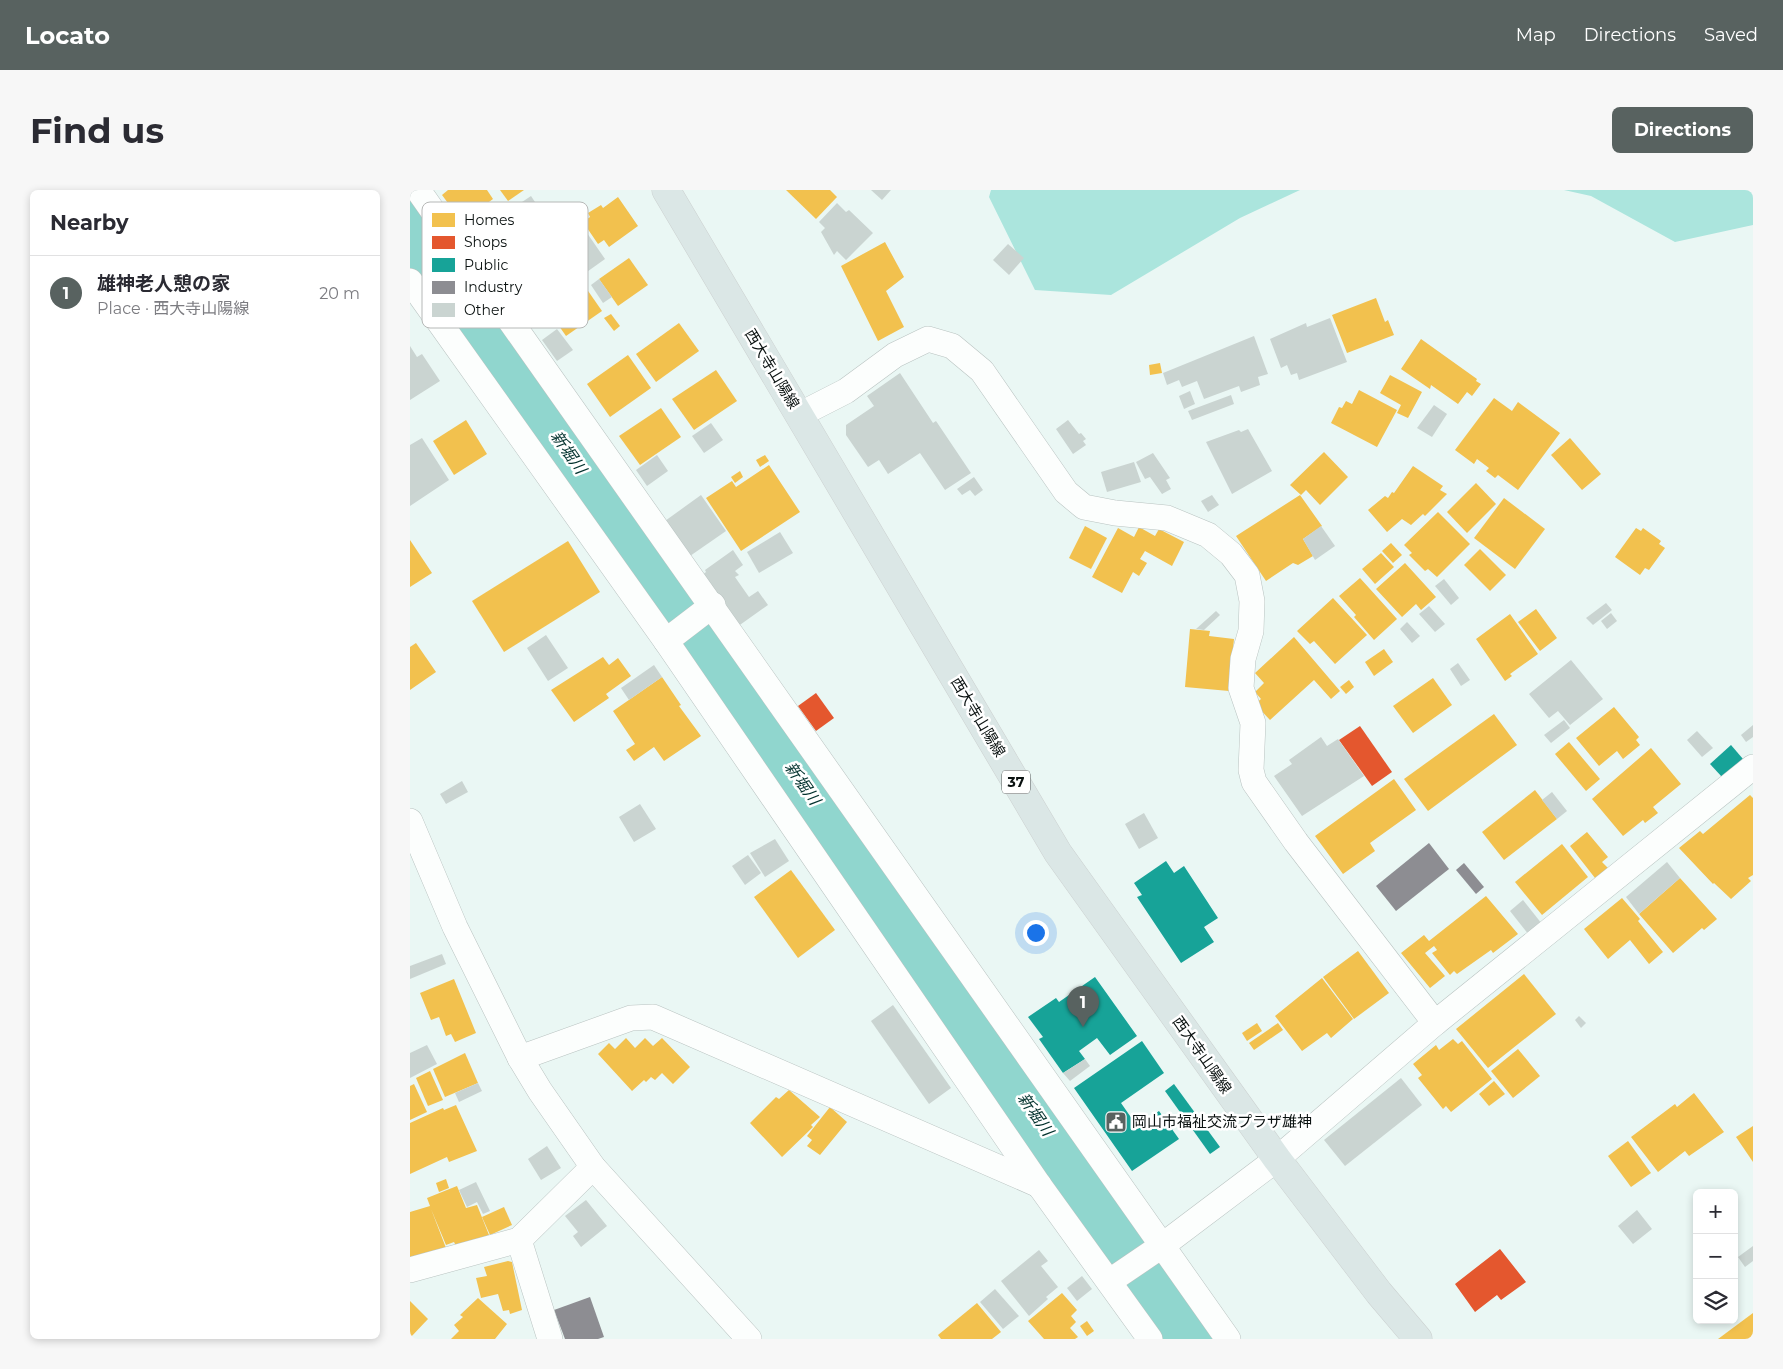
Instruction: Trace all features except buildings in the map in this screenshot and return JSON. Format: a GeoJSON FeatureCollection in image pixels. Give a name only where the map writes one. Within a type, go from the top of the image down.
{"type":"FeatureCollection","features":[{"type":"Feature","properties":{"kind":"main road","name":"西大寺山陽線"},"geometry":{"type":"LineString","coordinates":[[666,190],[1058,853],[1277,1159],[1380,1293],[1418,1339]]}},
{"type":"Feature","properties":{"kind":"street"},"geometry":{"type":"LineString","coordinates":[[418,190],[426,202]]}},
{"type":"Feature","properties":{"kind":"street"},"geometry":{"type":"LineString","coordinates":[[410,282],[422,298]]}},
{"type":"Feature","properties":{"kind":"street"},"geometry":{"type":"LineString","coordinates":[[444,328],[672,637],[1039,1186],[1115,1278],[1150,1339]]}},
{"type":"Feature","properties":{"kind":"street"},"geometry":{"type":"LineString","coordinates":[[514,328],[1159,1248],[1228,1339]]}},
{"type":"Feature","properties":{"kind":"street"},"geometry":{"type":"LineString","coordinates":[[799,415],[846,391],[895,355],[928,339],[952,346],[982,370],[1066,492],[1084,507],[1115,514],[1167,518],[1208,535],[1231,554],[1247,575],[1252,601],[1251,631],[1243,659],[1241,688],[1253,724],[1251,770],[1254,782],[1296,842],[1435,1023]]}},
{"type":"Feature","properties":{"kind":"street"},"geometry":{"type":"LineString","coordinates":[[672,637],[709,608]]}},
{"type":"Feature","properties":{"kind":"street"},"geometry":{"type":"LineString","coordinates":[[1115,1278],[1159,1248],[1277,1159],[1435,1023],[1753,767]]}},
{"type":"Feature","properties":{"kind":"street"},"geometry":{"type":"LineString","coordinates":[[410,821],[455,926],[520,1058],[540,1091],[593,1167],[749,1339]]}},
{"type":"Feature","properties":{"kind":"street"},"geometry":{"type":"LineString","coordinates":[[520,1058],[631,1018],[653,1017],[1039,1186]]}},
{"type":"Feature","properties":{"kind":"street"},"geometry":{"type":"LineString","coordinates":[[410,1270],[520,1240],[593,1167]]}},
{"type":"Feature","properties":{"kind":"street"},"geometry":{"type":"LineString","coordinates":[[520,1240],[550,1339]]}},
{"type":"Feature","properties":{"kind":"shaded area"},"geometry":{"type":"Polygon","coordinates":[[[991,190],[1300,190],[1240,218],[1111,295],[1035,290],[989,197],[991,190]]]}},
{"type":"Feature","properties":{"kind":"shaded area"},"geometry":{"type":"Polygon","coordinates":[[[1564,190],[1753,190],[1753,225],[1675,242],[1591,196],[1564,190]]]}},
{"type":"Feature","properties":{"kind":"waterway","name":"新堀川"},"geometry":{"type":"LineString","coordinates":[[410,226],[422,243]]}},
{"type":"Feature","properties":{"kind":"waterway","name":"新堀川"},"geometry":{"type":"LineString","coordinates":[[482,328],[1195,1339]]}},
{"type":"Feature","properties":{"kind":"place","name":"雄神老人憩の家"},"geometry":{"type":"Point","coordinates":[1083,1027]}},
{"type":"Feature","properties":{"kind":"place","name":"岡山市福祉交流プラザ雄神"},"geometry":{"type":"Point","coordinates":[1116,1122]}}]}
